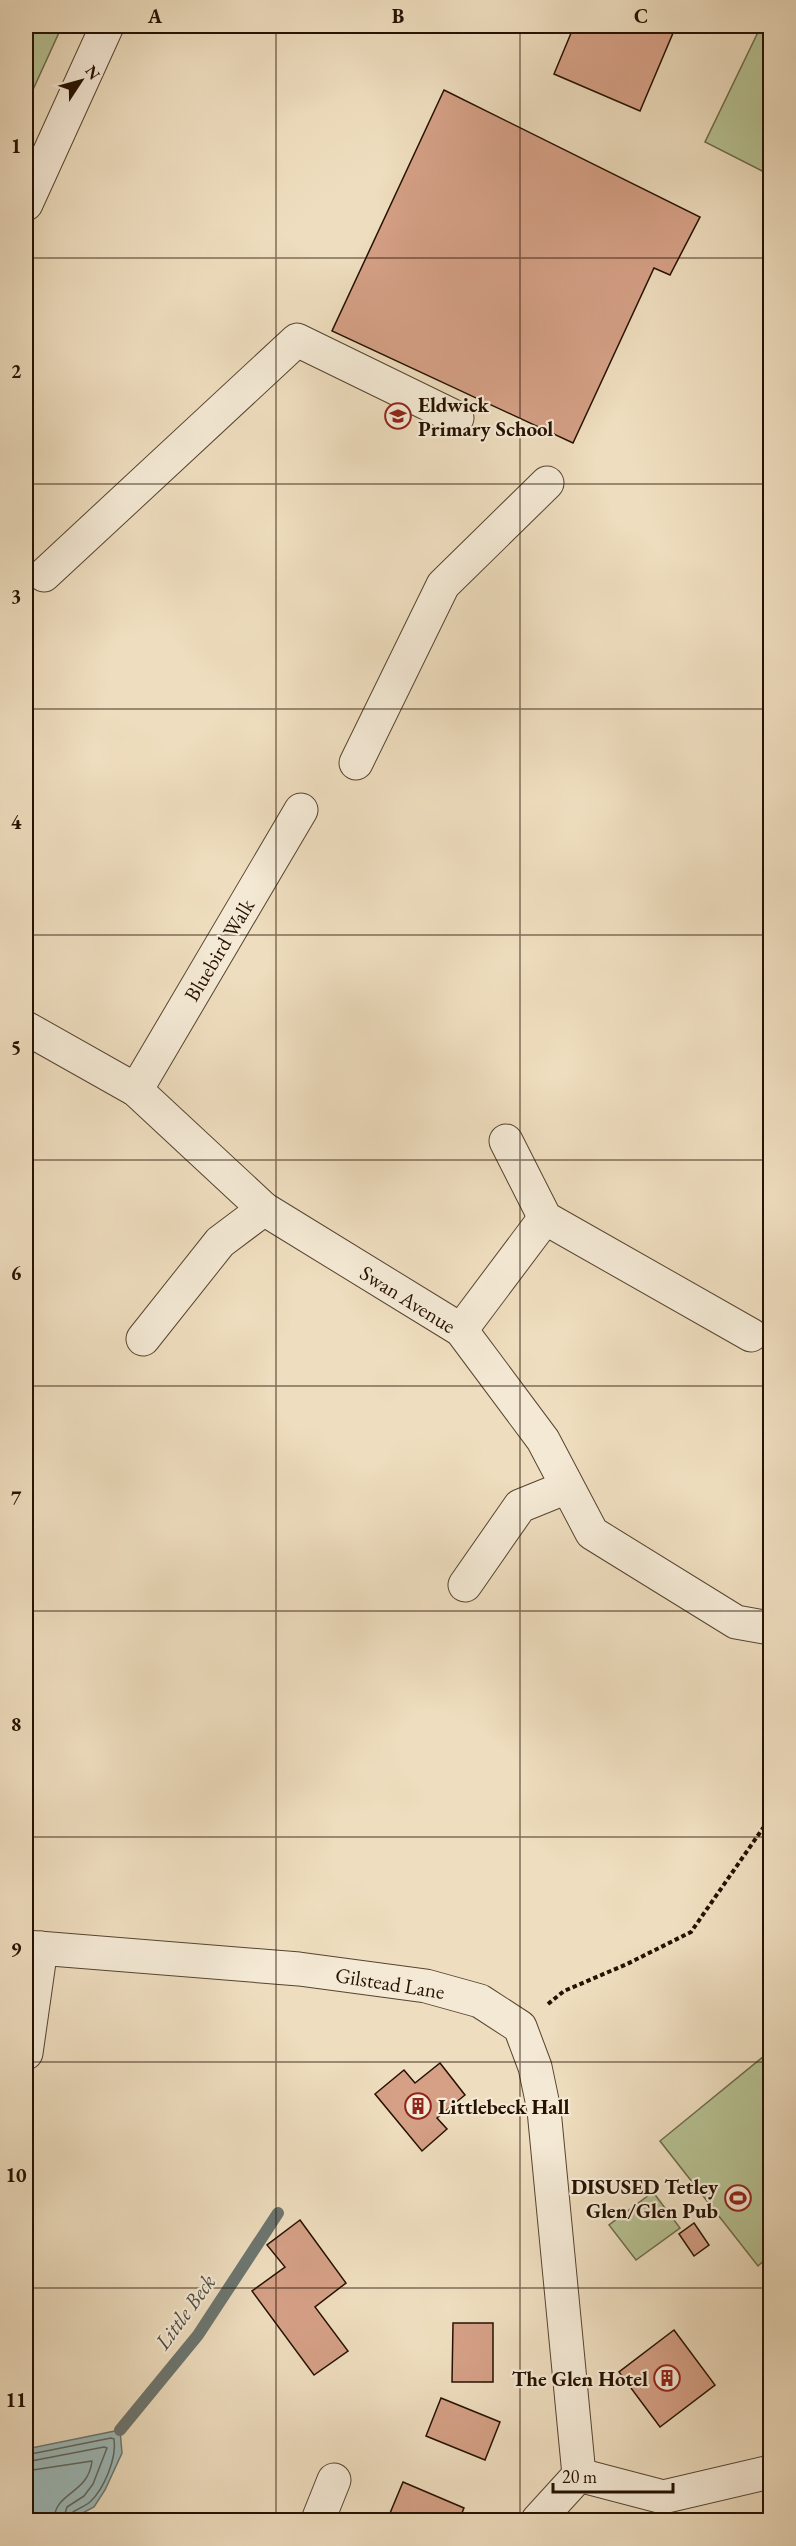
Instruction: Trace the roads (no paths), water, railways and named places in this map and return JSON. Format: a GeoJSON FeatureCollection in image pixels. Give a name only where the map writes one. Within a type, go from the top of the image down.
{"type":"FeatureCollection","features":[{"type":"Feature","properties":{"kind":"street"},"geometry":{"type":"LineString","coordinates":[[26,204],[107,26]]}},
{"type":"Feature","properties":{"kind":"street"},"geometry":{"type":"LineString","coordinates":[[44,575],[297,340],[458,418]]}},
{"type":"Feature","properties":{"kind":"street"},"geometry":{"type":"LineString","coordinates":[[356,764],[443,585],[548,483]]}},
{"type":"Feature","properties":{"kind":"street","name":"Bluebird Walk"},"geometry":{"type":"LineString","coordinates":[[136,1090],[302,810]]}},
{"type":"Feature","properties":{"kind":"street","name":"Swan Avenue"},"geometry":{"type":"LineString","coordinates":[[26,1028],[136,1090],[264,1209],[461,1330],[543,1440],[592,1533],[736,1622],[771,1628]]}},
{"type":"Feature","properties":{"kind":"street"},"geometry":{"type":"LineString","coordinates":[[506,1141],[545,1218],[751,1335]]}},
{"type":"Feature","properties":{"kind":"street"},"geometry":{"type":"LineString","coordinates":[[143,1339],[220,1242],[264,1209]]}},
{"type":"Feature","properties":{"kind":"street"},"geometry":{"type":"LineString","coordinates":[[461,1330],[545,1218]]}},
{"type":"Feature","properties":{"kind":"street"},"geometry":{"type":"LineString","coordinates":[[465,1585],[520,1506],[567,1487]]}},
{"type":"Feature","properties":{"kind":"street"},"geometry":{"type":"LineString","coordinates":[[26,2054],[33,1948]]}},
{"type":"Feature","properties":{"kind":"street","name":"Gilstead Lane"},"geometry":{"type":"LineString","coordinates":[[33,1948],[299,1969],[426,1986],[480,2001],[520,2026],[535,2067],[544,2110],[579,2475]]}},
{"type":"Feature","properties":{"kind":"street"},"geometry":{"type":"LineString","coordinates":[[538,2520],[579,2475],[663,2497],[771,2472]]}},
{"type":"Feature","properties":{"kind":"street"},"geometry":{"type":"LineString","coordinates":[[318,2520],[334,2480]]}},
{"type":"Feature","properties":{"kind":"water"},"geometry":{"type":"Polygon","coordinates":[[[120,2430],[122,2453],[105,2490],[94,2507],[77,2516],[76,2520],[26,2520],[26,2449],[120,2430]]]}},
{"type":"Feature","properties":{"kind":"waterway","name":"Little Beck"},"geometry":{"type":"LineString","coordinates":[[120,2430],[198,2335],[278,2213]]}},
{"type":"Feature","properties":{"kind":"place","name":"Eldwick Primary School"},"geometry":{"type":"Point","coordinates":[398,416]}},
{"type":"Feature","properties":{"kind":"place","name":"Littlebeck Hall"},"geometry":{"type":"Point","coordinates":[418,2106]}},
{"type":"Feature","properties":{"kind":"place","name":"DISUSED Tetley Glen/Glen Pub"},"geometry":{"type":"Point","coordinates":[738,2198]}},
{"type":"Feature","properties":{"kind":"place","name":"The Glen Hotel"},"geometry":{"type":"Point","coordinates":[667,2378]}}]}
